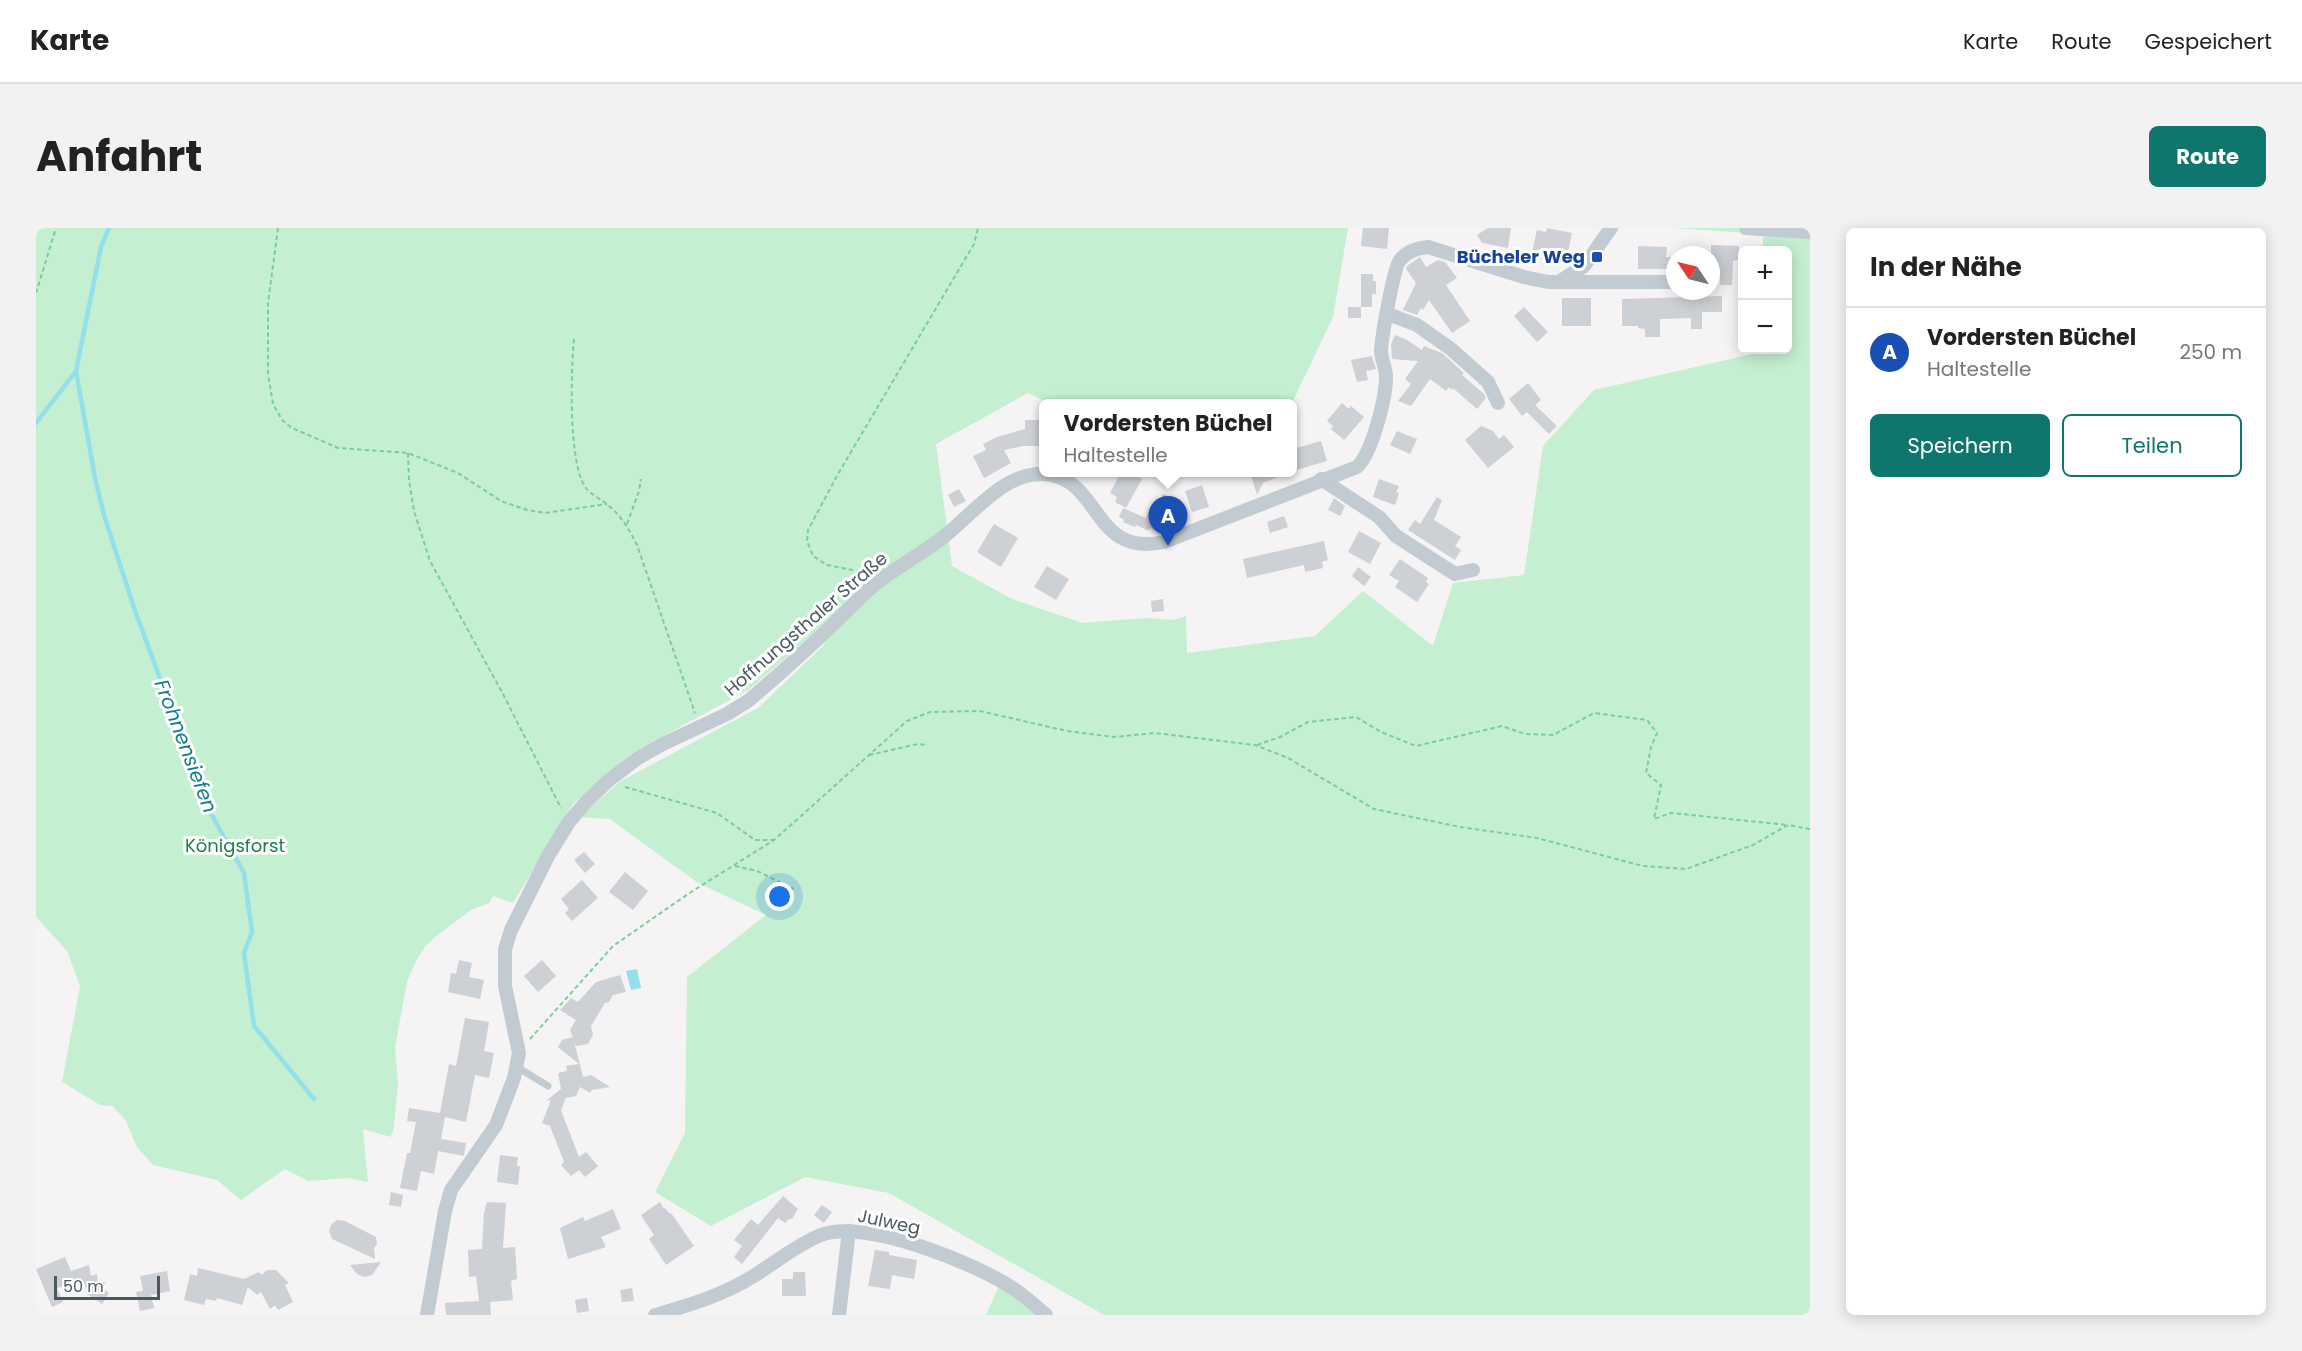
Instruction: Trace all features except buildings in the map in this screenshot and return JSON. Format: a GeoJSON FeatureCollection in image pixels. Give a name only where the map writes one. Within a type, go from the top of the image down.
{"type":"FeatureCollection","features":[{"type":"Feature","properties":{"kind":"street"},"geometry":{"type":"LineString","coordinates":[[1560,281],[1584,266],[1611,228]]}},
{"type":"Feature","properties":{"kind":"street"},"geometry":{"type":"LineString","coordinates":[[1746,228],[1810,232]]}},
{"type":"Feature","properties":{"kind":"street","name":"Hoffnungsthaler Straße"},"geometry":{"type":"LineString","coordinates":[[1062,477],[1073,484],[1119,537],[1149,545],[1164,542],[1321,479],[1357,467],[1365,460],[1370,449],[1386,382],[1381,349],[1396,268],[1407,253],[1417,248],[1428,247],[1524,277],[1548,282],[1560,281]]}},
{"type":"Feature","properties":{"kind":"street"},"geometry":{"type":"LineString","coordinates":[[1560,281],[1666,282]]}},
{"type":"Feature","properties":{"kind":"street"},"geometry":{"type":"LineString","coordinates":[[1388,314],[1417,325],[1451,350],[1488,382],[1498,403]]}},
{"type":"Feature","properties":{"kind":"street","name":"Hoffnungsthaler Straße"},"geometry":{"type":"LineString","coordinates":[[427,1315],[445,1211],[451,1190],[496,1125],[510,1092],[518,1060],[505,986],[505,949],[527,896],[568,822],[608,781],[638,758],[700,728],[748,700],[885,577],[942,539],[999,490],[1015,480],[1039,474]]}},
{"type":"Feature","properties":{"kind":"street"},"geometry":{"type":"LineString","coordinates":[[1321,479],[1379,517],[1396,536],[1455,574],[1473,570]]}},
{"type":"Feature","properties":{"kind":"street"},"geometry":{"type":"LineString","coordinates":[[839,1315],[849,1231]]}},
{"type":"Feature","properties":{"kind":"street","name":"Julweg"},"geometry":{"type":"LineString","coordinates":[[655,1315],[714,1298],[751,1278],[801,1244],[824,1234],[849,1231],[890,1237],[972,1267],[1013,1288],[1046,1315]]}},
{"type":"Feature","properties":{"kind":"lane"},"geometry":{"type":"LineString","coordinates":[[518,1060],[548,1086]]}},
{"type":"Feature","properties":{"kind":"path"},"geometry":{"type":"LineString","coordinates":[[36,293],[56,228]]}},
{"type":"Feature","properties":{"kind":"path"},"geometry":{"type":"LineString","coordinates":[[278,228],[268,303],[267,364],[273,404],[282,420],[292,428],[338,448],[408,453],[458,473],[501,501],[527,510],[545,513],[607,504]]}},
{"type":"Feature","properties":{"kind":"path"},"geometry":{"type":"LineString","coordinates":[[885,577],[827,565],[813,556],[807,542],[808,530],[838,474],[974,244],[978,228]]}},
{"type":"Feature","properties":{"kind":"path"},"geometry":{"type":"LineString","coordinates":[[573,339],[573,432],[579,475],[586,489],[607,504],[627,524],[637,545],[700,728]]}},
{"type":"Feature","properties":{"kind":"path"},"geometry":{"type":"LineString","coordinates":[[408,453],[414,511],[430,561],[503,694],[568,822]]}},
{"type":"Feature","properties":{"kind":"path"},"geometry":{"type":"LineString","coordinates":[[627,524],[639,491],[641,478]]}},
{"type":"Feature","properties":{"kind":"path"},"geometry":{"type":"LineString","coordinates":[[518,1060],[613,946],[688,894],[774,840],[907,721],[930,712],[980,711],[1067,731],[1114,737],[1155,733],[1255,745],[1288,758],[1374,809],[1460,827],[1537,838],[1643,866],[1686,869],[1753,845],[1788,825]]}},
{"type":"Feature","properties":{"kind":"path"},"geometry":{"type":"LineString","coordinates":[[1255,745],[1280,737],[1308,722],[1356,717],[1381,732],[1416,746],[1502,726],[1526,734],[1553,735],[1594,713],[1647,720],[1657,733],[1651,747],[1646,773],[1660,785],[1654,819],[1671,813],[1810,829]]}},
{"type":"Feature","properties":{"kind":"path"},"geometry":{"type":"LineString","coordinates":[[867,755],[918,744],[926,745]]}},
{"type":"Feature","properties":{"kind":"path"},"geometry":{"type":"LineString","coordinates":[[624,786],[717,813],[755,840],[774,840]]}},
{"type":"Feature","properties":{"kind":"path"},"geometry":{"type":"LineString","coordinates":[[735,866],[757,871],[794,889]]}},
{"type":"Feature","properties":{"kind":"green space","name":"Königsforst"},"geometry":{"type":"Polygon","coordinates":[[[36,228],[1348,228],[1333,317],[1294,399],[1041,399],[1028,393],[936,444],[952,566],[1012,599],[1082,623],[1146,618],[1173,620],[1186,616],[1187,653],[1315,636],[1363,591],[1433,646],[1453,583],[1524,575],[1543,446],[1594,390],[1753,354],[1792,354],[1792,246],[1763,246],[1763,234],[1675,228],[1810,228],[1810,1315],[1104,1315],[889,1193],[805,1177],[711,1226],[655,1192],[685,1133],[687,977],[766,915],[698,883],[610,819],[579,817],[621,781],[758,708],[824,645],[831,620],[748,690],[632,753],[573,804],[513,903],[493,896],[489,903],[471,910],[426,945],[407,982],[395,1047],[398,1081],[391,1137],[363,1129],[368,1182],[347,1178],[308,1181],[285,1169],[241,1200],[217,1180],[153,1165],[137,1147],[125,1119],[112,1106],[100,1105],[62,1082],[80,986],[67,951],[36,917],[36,228]]]}},
{"type":"Feature","properties":{"kind":"green space"},"geometry":{"type":"Polygon","coordinates":[[[999,1286],[1037,1315],[986,1315],[999,1286]]]}},
{"type":"Feature","properties":{"kind":"water"},"geometry":{"type":"Polygon","coordinates":[[[637,969],[641,988],[631,990],[626,971],[637,969]]]}},
{"type":"Feature","properties":{"kind":"waterway"},"geometry":{"type":"LineString","coordinates":[[36,423],[76,371],[101,247],[109,228]]}},
{"type":"Feature","properties":{"kind":"waterway","name":"Frohnensiefen"},"geometry":{"type":"LineString","coordinates":[[76,371],[104,515],[135,611],[209,810],[244,873],[252,932],[244,953],[254,1026],[314,1099]]}},
{"type":"Feature","properties":{"kind":"place","name":"Bücheler Weg"},"geometry":{"type":"Point","coordinates":[1597,257]}},
{"type":"Feature","properties":{"kind":"place","name":"Vordersten Büchel"},"geometry":{"type":"Point","coordinates":[1168,546]}}]}
